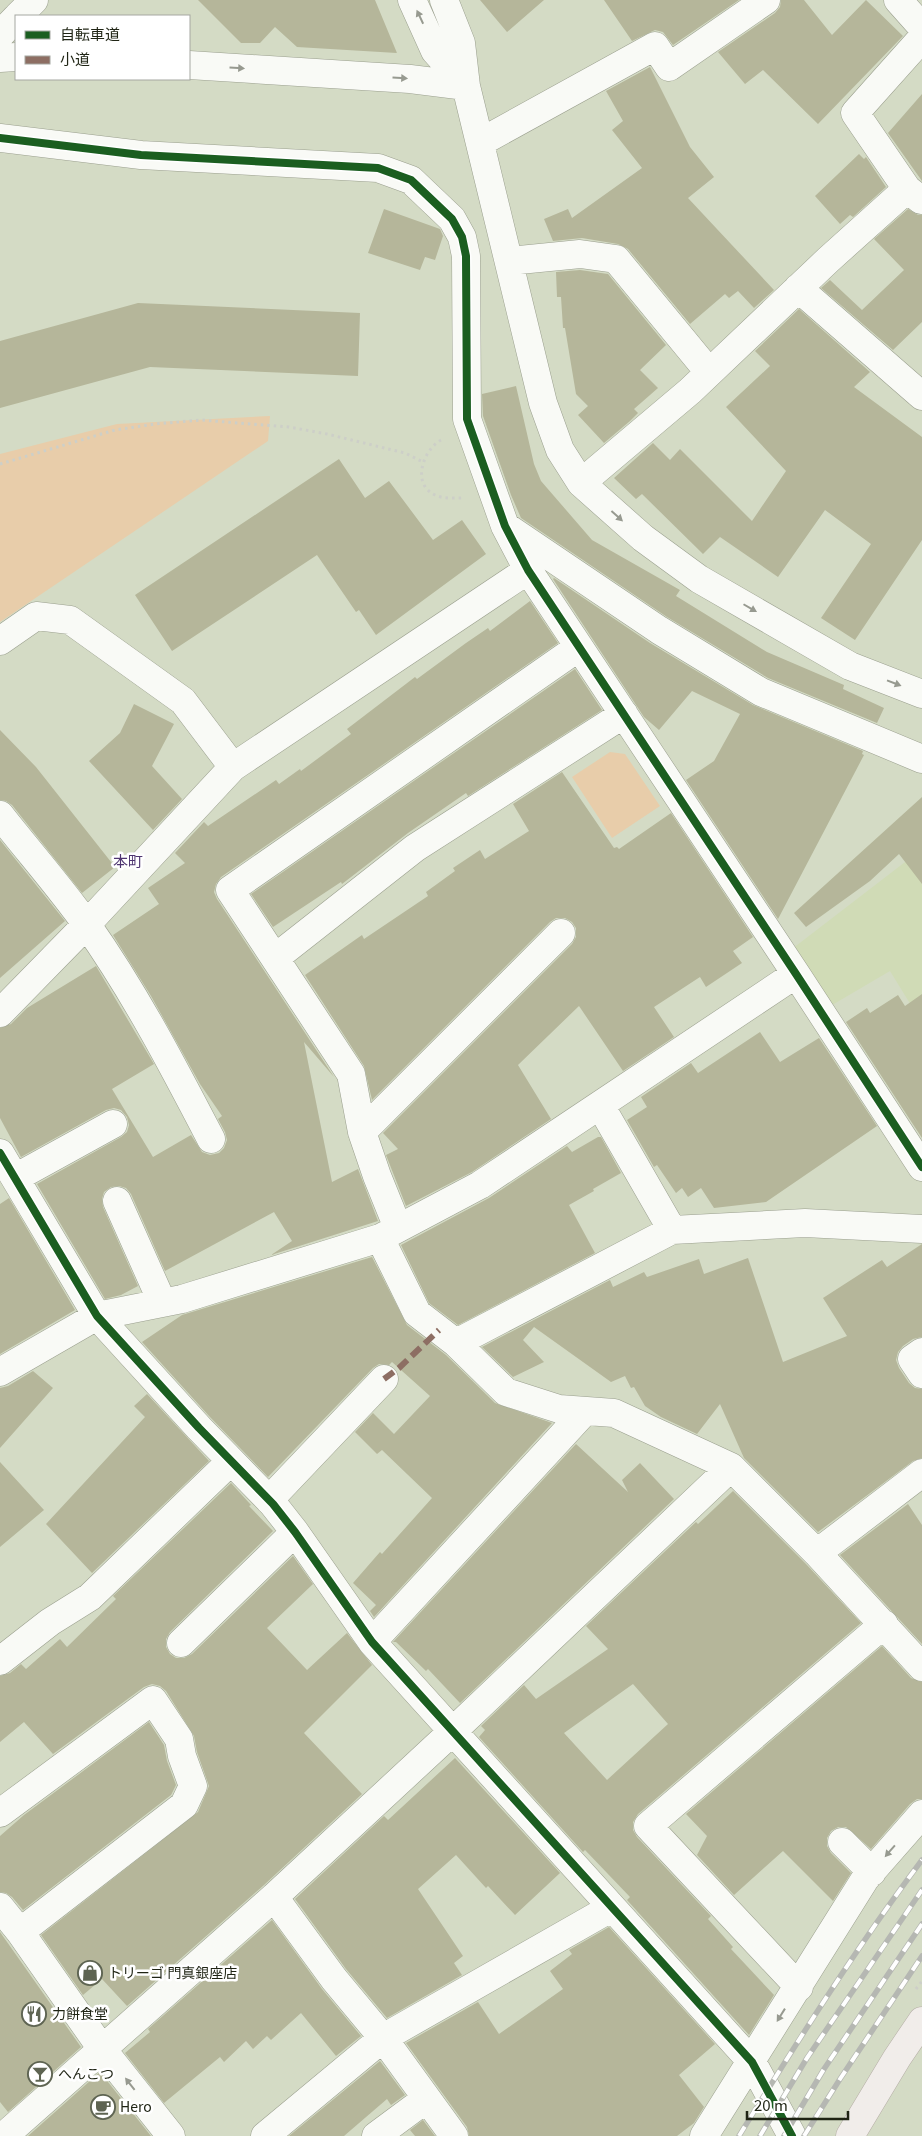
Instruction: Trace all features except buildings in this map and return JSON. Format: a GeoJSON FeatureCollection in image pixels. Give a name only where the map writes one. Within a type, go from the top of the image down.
{"type":"FeatureCollection","features":[{"type":"Feature","properties":{"kind":"main road"},"geometry":{"type":"LineString","coordinates":[[850,2136],[897,2058],[922,2021]]}},
{"type":"Feature","properties":{"kind":"street"},"geometry":{"type":"LineString","coordinates":[[19,15],[34,0]]}},
{"type":"Feature","properties":{"kind":"street"},"geometry":{"type":"LineString","coordinates":[[412,0],[435,51],[466,86]]}},
{"type":"Feature","properties":{"kind":"street"},"geometry":{"type":"LineString","coordinates":[[444,0],[461,43],[466,86],[543,402],[560,450],[581,483],[643,538],[699,579],[850,666],[922,694]]}},
{"type":"Feature","properties":{"kind":"street"},"geometry":{"type":"LineString","coordinates":[[481,142],[655,46],[669,67],[766,0]]}},
{"type":"Feature","properties":{"kind":"street"},"geometry":{"type":"LineString","coordinates":[[898,0],[922,27]]}},
{"type":"Feature","properties":{"kind":"street"},"geometry":{"type":"LineString","coordinates":[[0,35],[15,19]]}},
{"type":"Feature","properties":{"kind":"street"},"geometry":{"type":"LineString","coordinates":[[581,483],[709,372],[798,288],[915,195],[854,113],[922,38]]}},
{"type":"Feature","properties":{"kind":"street"},"geometry":{"type":"LineString","coordinates":[[0,58],[15,56]]}},
{"type":"Feature","properties":{"kind":"street"},"geometry":{"type":"LineString","coordinates":[[190,65],[410,79],[466,86]]}},
{"type":"Feature","properties":{"kind":"street"},"geometry":{"type":"LineString","coordinates":[[0,138],[141,155],[378,168],[412,180],[452,219],[462,237],[466,256],[467,419],[505,526],[528,570],[922,1167]]}},
{"type":"Feature","properties":{"kind":"street"},"geometry":{"type":"LineString","coordinates":[[509,261],[580,254],[616,258],[709,372]]}},
{"type":"Feature","properties":{"kind":"street"},"geometry":{"type":"LineString","coordinates":[[798,288],[922,396]]}},
{"type":"Feature","properties":{"kind":"street"},"geometry":{"type":"LineString","coordinates":[[505,526],[659,630],[761,692],[922,759]]}},
{"type":"Feature","properties":{"kind":"street"},"geometry":{"type":"LineString","coordinates":[[0,1013],[87,924],[233,767],[528,570]]}},
{"type":"Feature","properties":{"kind":"street"},"geometry":{"type":"LineString","coordinates":[[0,641],[36,616],[70,620],[183,701],[233,767]]}},
{"type":"Feature","properties":{"kind":"street"},"geometry":{"type":"LineString","coordinates":[[579,647],[230,890],[351,1074],[358,1117],[377,1176],[389,1233],[417,1313],[456,1343],[506,1392],[559,1409],[614,1412],[731,1467],[817,1553],[922,1667]]}},
{"type":"Feature","properties":{"kind":"street"},"geometry":{"type":"LineString","coordinates":[[275,958],[415,848],[624,714]]}},
{"type":"Feature","properties":{"kind":"street"},"geometry":{"type":"LineString","coordinates":[[0,815],[87,924],[124,980],[167,1055],[211,1139]]}},
{"type":"Feature","properties":{"kind":"street"},"geometry":{"type":"LineString","coordinates":[[362,1132],[561,933]]}},
{"type":"Feature","properties":{"kind":"street"},"geometry":{"type":"LineString","coordinates":[[0,1372],[98,1316],[210,1290],[389,1233],[480,1185],[796,974]]}},
{"type":"Feature","properties":{"kind":"street"},"geometry":{"type":"LineString","coordinates":[[600,1105],[672,1230]]}},
{"type":"Feature","properties":{"kind":"street"},"geometry":{"type":"LineString","coordinates":[[15,1178],[113,1124]]}},
{"type":"Feature","properties":{"kind":"street"},"geometry":{"type":"LineString","coordinates":[[0,1153],[98,1316],[269,1500],[295,1532],[372,1642],[752,2062],[792,2136]]}},
{"type":"Feature","properties":{"kind":"street"},"geometry":{"type":"LineString","coordinates":[[117,1202],[162,1302]]}},
{"type":"Feature","properties":{"kind":"street"},"geometry":{"type":"LineString","coordinates":[[456,1343],[672,1230],[805,1223],[922,1229]]}},
{"type":"Feature","properties":{"kind":"street"},"geometry":{"type":"LineString","coordinates":[[922,1352],[912,1359],[922,1374]]}},
{"type":"Feature","properties":{"kind":"street"},"geometry":{"type":"LineString","coordinates":[[269,1500],[384,1378]]}},
{"type":"Feature","properties":{"kind":"street"},"geometry":{"type":"LineString","coordinates":[[372,1642],[585,1411]]}},
{"type":"Feature","properties":{"kind":"street"},"geometry":{"type":"LineString","coordinates":[[0,1661],[50,1622],[90,1597],[231,1461]]}},
{"type":"Feature","properties":{"kind":"street"},"geometry":{"type":"LineString","coordinates":[[4,2136],[274,1897],[454,1731],[731,1467]]}},
{"type":"Feature","properties":{"kind":"street"},"geometry":{"type":"LineString","coordinates":[[817,1553],[922,1473]]}},
{"type":"Feature","properties":{"kind":"street"},"geometry":{"type":"LineString","coordinates":[[181,1643],[295,1532]]}},
{"type":"Feature","properties":{"kind":"street"},"geometry":{"type":"LineString","coordinates":[[798,1987],[648,1826],[884,1624]]}},
{"type":"Feature","properties":{"kind":"street"},"geometry":{"type":"LineString","coordinates":[[0,1814],[153,1700],[179,1739],[182,1756],[193,1786],[184,1805],[20,1932]]}},
{"type":"Feature","properties":{"kind":"street"},"geometry":{"type":"LineString","coordinates":[[704,2136],[865,1879],[922,1814]]}},
{"type":"Feature","properties":{"kind":"street"},"geometry":{"type":"LineString","coordinates":[[842,1842],[872,1872]]}},
{"type":"Feature","properties":{"kind":"street"},"geometry":{"type":"LineString","coordinates":[[274,1897],[334,1979],[383,2038],[454,2136]]}},
{"type":"Feature","properties":{"kind":"street"},"geometry":{"type":"LineString","coordinates":[[0,1907],[20,1932],[102,2048],[171,2136]]}},
{"type":"Feature","properties":{"kind":"street"},"geometry":{"type":"LineString","coordinates":[[265,2136],[383,2038],[611,1908]]}},
{"type":"Feature","properties":{"kind":"street"},"geometry":{"type":"LineString","coordinates":[[376,2136],[426,2098]]}},
{"type":"Feature","properties":{"kind":"path"},"geometry":{"type":"LineString","coordinates":[[0,464],[115,430],[201,420],[289,427],[328,434],[405,453],[423,462]]}},
{"type":"Feature","properties":{"kind":"path"},"geometry":{"type":"LineString","coordinates":[[442,439],[435,443],[428,451],[423,462],[421,476],[426,488],[435,495],[448,498],[478,496],[492,491]]}},
{"type":"Feature","properties":{"kind":"shaded area"},"geometry":{"type":"Polygon","coordinates":[[[270,416],[268,441],[0,622],[0,454],[117,424],[270,416]]]}},
{"type":"Feature","properties":{"kind":"shaded area"},"geometry":{"type":"Polygon","coordinates":[[[610,752],[625,754],[660,806],[612,838],[572,777],[610,752]]]}},
{"type":"Feature","properties":{"kind":"shaded area"},"geometry":{"type":"Polygon","coordinates":[[[922,849],[922,1023],[890,971],[827,1008],[792,949],[922,849]]]}},
{"type":"Feature","properties":{"kind":"railway"},"geometry":{"type":"LineString","coordinates":[[739,2136],[850,1961],[922,1860]]}},
{"type":"Feature","properties":{"kind":"railway"},"geometry":{"type":"LineString","coordinates":[[760,2136],[807,2058],[922,1890]]}},
{"type":"Feature","properties":{"kind":"railway"},"geometry":{"type":"LineString","coordinates":[[784,2136],[824,2069],[922,1924]]}},
{"type":"Feature","properties":{"kind":"railway"},"geometry":{"type":"LineString","coordinates":[[804,2136],[922,1956]]}},
{"type":"Feature","properties":{"kind":"marked path"},"geometry":{"type":"LineString","coordinates":[[384,1379],[399,1368],[439,1330]]}},
{"type":"Feature","properties":{"kind":"cycle path"},"geometry":{"type":"LineString","coordinates":[[0,138],[141,155],[378,168],[411,180],[452,219],[462,237],[466,256],[467,419],[505,526],[528,570],[922,1167]]}},
{"type":"Feature","properties":{"kind":"cycle path"},"geometry":{"type":"LineString","coordinates":[[0,1153],[97,1316],[199,1428],[273,1504],[295,1532],[372,1642],[752,2062],[792,2136]]}},
{"type":"Feature","properties":{"kind":"place","name":"トリーゴ 門真銀座店"},"geometry":{"type":"Point","coordinates":[90,1973]}},
{"type":"Feature","properties":{"kind":"place","name":"力餅食堂"},"geometry":{"type":"Point","coordinates":[34,2014]}},
{"type":"Feature","properties":{"kind":"place","name":"へんこつ"},"geometry":{"type":"Point","coordinates":[40,2074]}},
{"type":"Feature","properties":{"kind":"place","name":"Hero"},"geometry":{"type":"Point","coordinates":[103,2107]}},
{"type":"Feature","properties":{"kind":"district","name":"本町"},"geometry":{"type":"Point","coordinates":[128,862]}}]}
